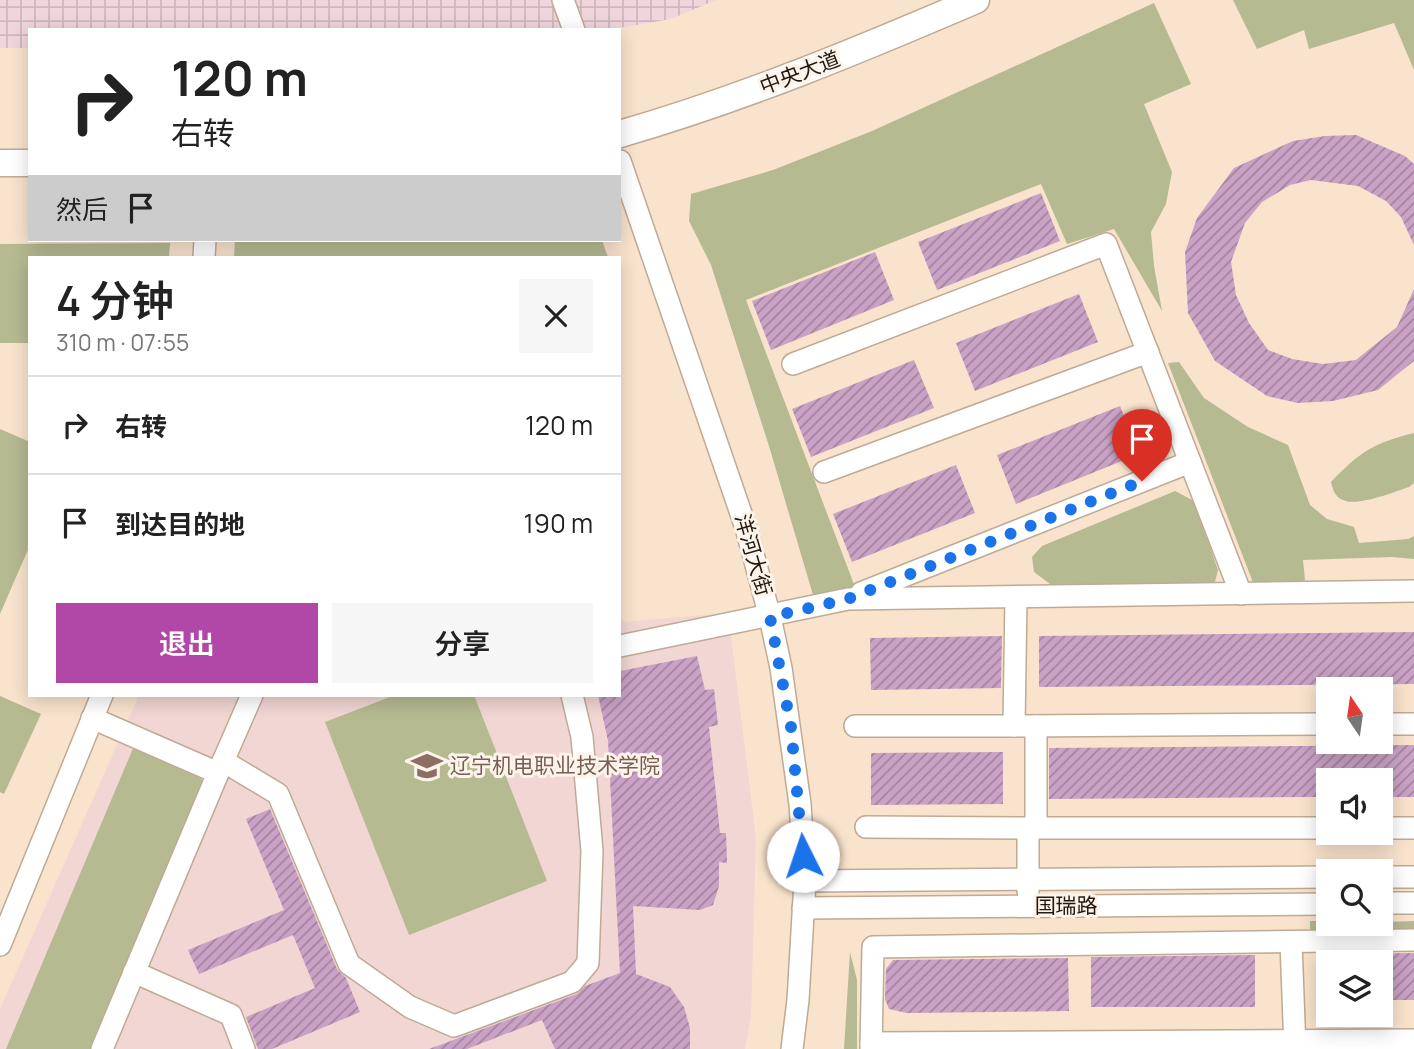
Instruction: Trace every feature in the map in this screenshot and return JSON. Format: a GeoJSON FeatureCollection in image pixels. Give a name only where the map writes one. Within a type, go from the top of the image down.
{"type":"FeatureCollection","features":[{"type":"Feature","properties":{"kind":"main road","name":"中央大道"},"geometry":{"type":"LineString","coordinates":[[621,134],[825,65],[976,0]]}},
{"type":"Feature","properties":{"kind":"main road"},"geometry":{"type":"LineString","coordinates":[[0,163],[28,163]]}},
{"type":"Feature","properties":{"kind":"street"},"geometry":{"type":"LineString","coordinates":[[564,0],[573,28]]}},
{"type":"Feature","properties":{"kind":"street","name":"洋河大街"},"geometry":{"type":"LineString","coordinates":[[621,164],[746,528],[770,617],[791,727],[805,881],[798,1000],[792,1049]]}},
{"type":"Feature","properties":{"kind":"street"},"geometry":{"type":"LineString","coordinates":[[793,364],[1106,244],[1241,593]]}},
{"type":"Feature","properties":{"kind":"street"},"geometry":{"type":"LineString","coordinates":[[824,472],[1148,352]]}},
{"type":"Feature","properties":{"kind":"street"},"geometry":{"type":"LineString","coordinates":[[621,646],[848,599],[1191,462]]}},
{"type":"Feature","properties":{"kind":"street"},"geometry":{"type":"LineString","coordinates":[[848,599],[1414,591]]}},
{"type":"Feature","properties":{"kind":"street"},"geometry":{"type":"LineString","coordinates":[[1016,597],[1032,828],[1029,906]]}},
{"type":"Feature","properties":{"kind":"street"},"geometry":{"type":"LineString","coordinates":[[0,945],[101,697]]}},
{"type":"Feature","properties":{"kind":"street"},"geometry":{"type":"LineString","coordinates":[[103,1049],[251,697]]}},
{"type":"Feature","properties":{"kind":"street"},"geometry":{"type":"LineString","coordinates":[[92,718],[220,767],[278,794],[349,964],[410,1007],[454,1026],[572,982],[588,963],[592,851],[582,737],[572,697]]}},
{"type":"Feature","properties":{"kind":"street"},"geometry":{"type":"LineString","coordinates":[[855,726],[1316,724]]}},
{"type":"Feature","properties":{"kind":"street"},"geometry":{"type":"LineString","coordinates":[[1393,724],[1414,724]]}},
{"type":"Feature","properties":{"kind":"street"},"geometry":{"type":"LineString","coordinates":[[866,827],[1316,828]]}},
{"type":"Feature","properties":{"kind":"street"},"geometry":{"type":"LineString","coordinates":[[1393,828],[1414,828]]}},
{"type":"Feature","properties":{"kind":"street","name":"国瑞路"},"geometry":{"type":"LineString","coordinates":[[805,881],[1316,877]]}},
{"type":"Feature","properties":{"kind":"street"},"geometry":{"type":"LineString","coordinates":[[1393,877],[1414,877]]}},
{"type":"Feature","properties":{"kind":"street"},"geometry":{"type":"LineString","coordinates":[[1393,903],[1414,903]]}},
{"type":"Feature","properties":{"kind":"street","name":"国瑞路"},"geometry":{"type":"LineString","coordinates":[[803,908],[1316,904]]}},
{"type":"Feature","properties":{"kind":"street"},"geometry":{"type":"LineString","coordinates":[[1414,940],[873,947],[871,1046],[1294,1045],[1414,1041]]}},
{"type":"Feature","properties":{"kind":"street"},"geometry":{"type":"LineString","coordinates":[[1291,942],[1294,1045]]}},
{"type":"Feature","properties":{"kind":"street"},"geometry":{"type":"LineString","coordinates":[[134,972],[231,1015],[244,1049]]}},
{"type":"Feature","properties":{"kind":"shaded area"},"geometry":{"type":"Polygon","coordinates":[[[0,0],[716,0],[671,19],[619,28],[28,28],[28,48],[0,48],[0,0]]]}},
{"type":"Feature","properties":{"kind":"shaded area","name":"辽宁机电职业技术学院"},"geometry":{"type":"Polygon","coordinates":[[[728,613],[756,838],[751,1016],[745,1049],[0,1049],[0,1009],[138,697],[621,697],[621,617],[623,622],[728,613]]]}},
{"type":"Feature","properties":{"kind":"green space"},"geometry":{"type":"Polygon","coordinates":[[[1233,0],[1414,0],[1414,70],[1394,23],[1309,49],[1304,30],[1257,49],[1233,0]]]}},
{"type":"Feature","properties":{"kind":"green space"},"geometry":{"type":"Polygon","coordinates":[[[1154,3],[1191,84],[1144,104],[1172,172],[1166,204],[1151,232],[1162,311],[1114,229],[1067,244],[1041,184],[746,300],[855,587],[828,598],[813,595],[711,265],[689,221],[691,194],[773,170],[872,131],[1154,3]]]}},
{"type":"Feature","properties":{"kind":"green space"},"geometry":{"type":"Polygon","coordinates":[[[235,242],[603,242],[608,256],[234,256],[235,242]]]}},
{"type":"Feature","properties":{"kind":"green space"},"geometry":{"type":"Polygon","coordinates":[[[170,243],[169,256],[28,256],[28,343],[0,343],[0,244],[170,243]]]}},
{"type":"Feature","properties":{"kind":"green space"},"geometry":{"type":"Polygon","coordinates":[[[1179,362],[1204,398],[1248,427],[1288,445],[1310,505],[1327,519],[1354,527],[1359,543],[1408,539],[1414,536],[1414,559],[1392,557],[1303,560],[1305,580],[1297,584],[1254,585],[1168,363],[1179,362]]]}},
{"type":"Feature","properties":{"kind":"green space"},"geometry":{"type":"Polygon","coordinates":[[[0,429],[28,441],[28,550],[0,614],[0,429]]]}},
{"type":"Feature","properties":{"kind":"green space"},"geometry":{"type":"Polygon","coordinates":[[[1414,433],[1414,483],[1409,487],[1357,502],[1340,499],[1336,495],[1331,482],[1350,463],[1377,445],[1414,433]]]}},
{"type":"Feature","properties":{"kind":"green space"},"geometry":{"type":"Polygon","coordinates":[[[1175,491],[1194,501],[1218,570],[1214,586],[1060,585],[1050,584],[1034,572],[1032,557],[1042,546],[1175,491]]]}},
{"type":"Feature","properties":{"kind":"green space"},"geometry":{"type":"Polygon","coordinates":[[[0,696],[41,714],[4,794],[0,792],[0,696]]]}},
{"type":"Feature","properties":{"kind":"green space"},"geometry":{"type":"Polygon","coordinates":[[[390,697],[475,697],[547,881],[409,935],[325,722],[390,697]]]}},
{"type":"Feature","properties":{"kind":"green space"},"geometry":{"type":"Polygon","coordinates":[[[134,746],[192,770],[204,782],[94,1049],[6,1049],[134,746]]]}},
{"type":"Feature","properties":{"kind":"green space"},"geometry":{"type":"Polygon","coordinates":[[[1310,921],[1316,921],[1316,932],[1310,932],[1310,921]]]}},
{"type":"Feature","properties":{"kind":"green space"},"geometry":{"type":"Polygon","coordinates":[[[1414,921],[1414,932],[1393,932],[1393,922],[1414,921]]]}},
{"type":"Feature","properties":{"kind":"green space"},"geometry":{"type":"Polygon","coordinates":[[[850,952],[857,980],[857,1049],[844,1049],[850,952]]]}},
{"type":"Feature","properties":{"kind":"building"},"geometry":{"type":"Polygon","coordinates":[[[1356,135],[1405,156],[1414,164],[1414,245],[1401,217],[1386,201],[1358,186],[1311,180],[1290,185],[1262,202],[1245,223],[1231,262],[1236,295],[1249,323],[1268,350],[1292,359],[1323,364],[1356,360],[1397,327],[1414,289],[1414,361],[1378,390],[1333,401],[1298,403],[1267,396],[1215,361],[1188,313],[1185,252],[1197,218],[1234,168],[1293,141],[1356,135]]]}},
{"type":"Feature","properties":{"kind":"building"},"geometry":{"type":"Polygon","coordinates":[[[1041,193],[1060,241],[937,290],[918,242],[1041,193]]]}},
{"type":"Feature","properties":{"kind":"building"},"geometry":{"type":"Polygon","coordinates":[[[875,252],[894,300],[771,350],[752,301],[875,252]]]}},
{"type":"Feature","properties":{"kind":"building"},"geometry":{"type":"Polygon","coordinates":[[[1079,294],[1098,342],[975,391],[956,343],[1079,294]]]}},
{"type":"Feature","properties":{"kind":"building"},"geometry":{"type":"Polygon","coordinates":[[[914,360],[934,408],[811,457],[792,409],[914,360]]]}},
{"type":"Feature","properties":{"kind":"building"},"geometry":{"type":"Polygon","coordinates":[[[1120,406],[1139,454],[1016,504],[997,455],[1120,406]]]}},
{"type":"Feature","properties":{"kind":"building"},"geometry":{"type":"Polygon","coordinates":[[[956,465],[975,513],[852,562],[833,514],[956,465]]]}},
{"type":"Feature","properties":{"kind":"building"},"geometry":{"type":"Polygon","coordinates":[[[1414,632],[1414,684],[1393,684],[1393,677],[1316,677],[1316,685],[1039,687],[1039,636],[1414,632]]]}},
{"type":"Feature","properties":{"kind":"building"},"geometry":{"type":"Polygon","coordinates":[[[1002,636],[1001,688],[871,690],[870,638],[1002,636]]]}},
{"type":"Feature","properties":{"kind":"building"},"geometry":{"type":"Polygon","coordinates":[[[697,656],[705,690],[714,689],[718,725],[709,727],[720,833],[726,833],[727,863],[719,862],[719,886],[713,905],[700,910],[633,906],[636,974],[670,987],[684,1007],[690,1028],[690,1049],[555,1049],[542,1020],[467,1049],[429,1049],[577,994],[585,986],[620,973],[608,741],[598,697],[621,697],[621,671],[697,656]]]}},
{"type":"Feature","properties":{"kind":"building"},"geometry":{"type":"Polygon","coordinates":[[[1393,745],[1414,745],[1414,797],[1393,797],[1393,768],[1316,768],[1316,797],[1049,799],[1049,748],[1316,746],[1316,754],[1393,754],[1393,745]]]}},
{"type":"Feature","properties":{"kind":"building"},"geometry":{"type":"Polygon","coordinates":[[[1003,752],[1003,804],[871,805],[871,753],[1003,752]]]}},
{"type":"Feature","properties":{"kind":"building"},"geometry":{"type":"Polygon","coordinates":[[[270,809],[337,969],[346,978],[360,1012],[272,1049],[258,1049],[246,1017],[315,988],[293,935],[199,974],[188,950],[284,910],[246,819],[270,809]]]}},
{"type":"Feature","properties":{"kind":"building"},"geometry":{"type":"Polygon","coordinates":[[[1393,953],[1414,953],[1414,1000],[1393,1000],[1393,953]]]}},
{"type":"Feature","properties":{"kind":"building"},"geometry":{"type":"Polygon","coordinates":[[[1255,955],[1255,1007],[1091,1007],[1091,957],[1255,955]]]}},
{"type":"Feature","properties":{"kind":"building"},"geometry":{"type":"Polygon","coordinates":[[[1068,958],[1069,1011],[907,1013],[889,1009],[885,999],[886,969],[893,960],[1068,958]]]}},
{"type":"Feature","properties":{"kind":"place","name":"辽宁机电职业技术学院"},"geometry":{"type":"Point","coordinates":[427,766]}},
{"type":"Feature","properties":{"kind":"route"},"geometry":{"type":"LineString","coordinates":[[803,856],[791,727],[770,617],[848,599],[1142,481]]}}]}
